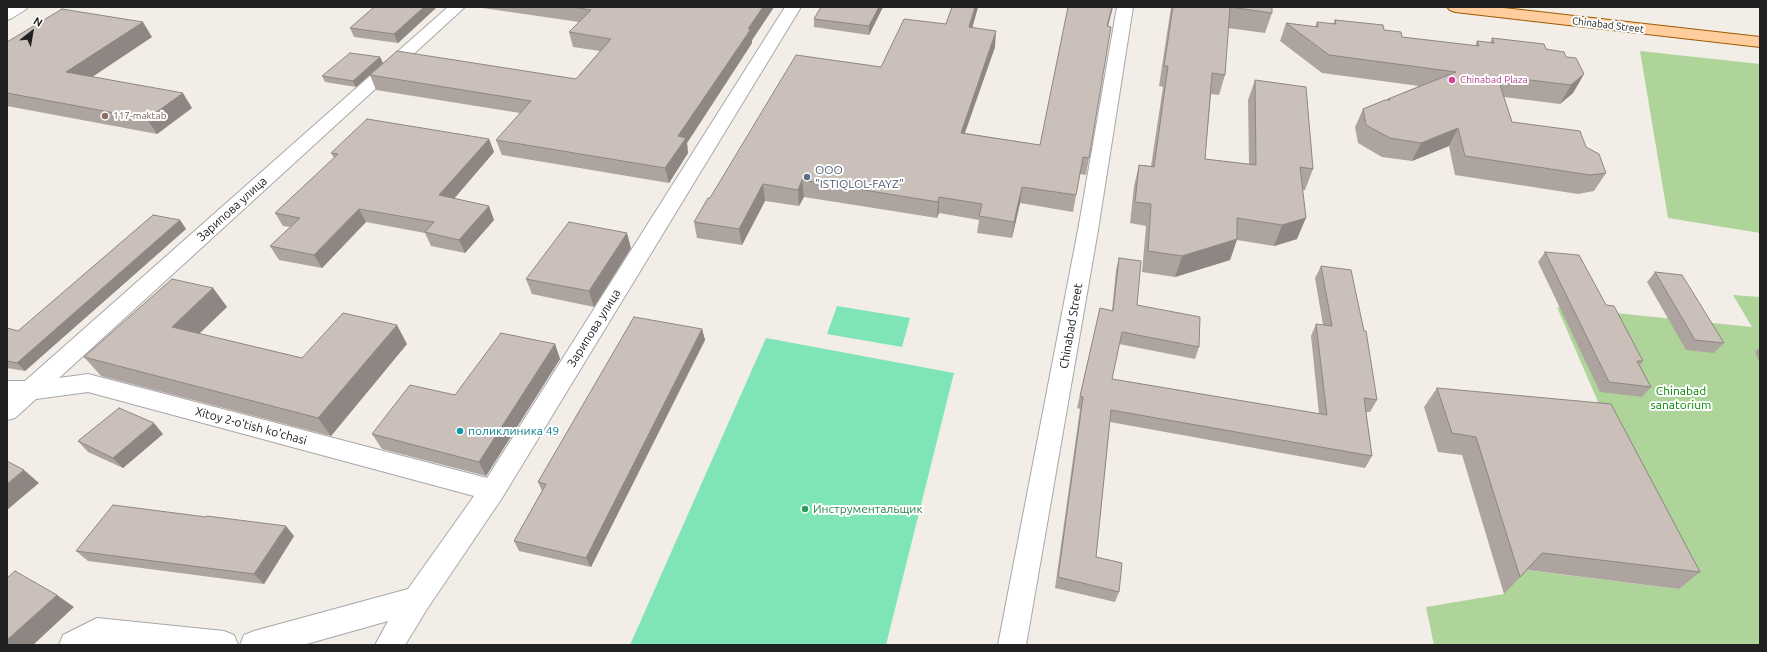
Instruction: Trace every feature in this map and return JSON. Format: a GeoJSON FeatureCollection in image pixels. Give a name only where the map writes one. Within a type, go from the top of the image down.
{"type":"FeatureCollection","features":[{"type":"Feature","properties":{"kind":"main road","name":"Chinabad Street"},"geometry":{"type":"LineString","coordinates":[[1456,7],[1760,42]]}},
{"type":"Feature","properties":{"kind":"street"},"geometry":{"type":"LineString","coordinates":[[7,15],[20,7]]}},
{"type":"Feature","properties":{"kind":"street","name":"Зарипова улица"},"geometry":{"type":"LineString","coordinates":[[7,411],[457,7]]}},
{"type":"Feature","properties":{"kind":"street","name":"Зарипова улица"},"geometry":{"type":"LineString","coordinates":[[389,645],[417,600],[493,490],[793,7]]}},
{"type":"Feature","properties":{"kind":"street","name":"Chinabad Street"},"geometry":{"type":"LineString","coordinates":[[1012,645],[1088,230],[1125,7]]}},
{"type":"Feature","properties":{"kind":"street","name":"Xitoy 2-o'tish ko'chasi"},"geometry":{"type":"LineString","coordinates":[[7,390],[32,390],[88,383],[493,490]]}},
{"type":"Feature","properties":{"kind":"street"},"geometry":{"type":"LineString","coordinates":[[254,645],[417,600]]}},
{"type":"Feature","properties":{"kind":"street"},"geometry":{"type":"LineString","coordinates":[[73,645],[97,632],[224,645]]}},
{"type":"Feature","properties":{"kind":"green space"},"geometry":{"type":"Polygon","coordinates":[[[1640,51],[1760,64],[1760,233],[1668,218],[1640,51]]]}},
{"type":"Feature","properties":{"kind":"green space","name":"Chinabad sanatorium"},"geometry":{"type":"Polygon","coordinates":[[[1733,295],[1760,297],[1760,645],[1434,645],[1426,607],[1504,594],[1525,570],[1679,589],[1557,307],[1752,327],[1733,295]]]}},
{"type":"Feature","properties":{"kind":"green space"},"geometry":{"type":"Polygon","coordinates":[[[837,306],[910,318],[902,347],[827,334],[837,306]]]}},
{"type":"Feature","properties":{"kind":"green space","name":"Инструментальщик"},"geometry":{"type":"Polygon","coordinates":[[[766,338],[954,373],[886,645],[630,645],[766,338]]]}},
{"type":"Feature","properties":{"kind":"building"},"geometry":{"type":"Polygon","coordinates":[[[374,7],[424,7],[394,34],[350,28],[374,7]]]}},
{"type":"Feature","properties":{"kind":"building"},"geometry":{"type":"Polygon","coordinates":[[[572,7],[763,7],[748,29],[751,29],[678,136],[686,138],[665,168],[496,140],[531,101],[370,75],[397,51],[576,79],[611,39],[569,32],[591,10],[572,7]]]}},
{"type":"Feature","properties":{"kind":"building"},"geometry":{"type":"Polygon","coordinates":[[[821,7],[879,7],[869,26],[814,19],[821,7]]]}},
{"type":"Feature","properties":{"kind":"building"},"geometry":{"type":"Polygon","coordinates":[[[952,7],[975,7],[969,27],[996,31],[961,133],[1040,145],[1068,7],[1112,7],[1107,26],[1111,27],[1089,158],[1083,157],[1076,195],[1022,187],[1014,222],[979,216],[982,204],[939,197],[938,202],[802,180],[798,190],[763,184],[739,229],[694,222],[796,55],[881,67],[904,19],[946,24],[952,7]]]}},
{"type":"Feature","properties":{"kind":"building"},"geometry":{"type":"Polygon","coordinates":[[[1173,7],[1230,7],[1225,75],[1212,73],[1205,159],[1256,165],[1255,80],[1306,87],[1313,169],[1300,167],[1306,218],[1282,225],[1237,218],[1237,239],[1182,256],[1148,251],[1151,204],[1135,202],[1139,165],[1154,167],[1168,66],[1164,66],[1173,7]]]}},
{"type":"Feature","properties":{"kind":"building"},"geometry":{"type":"Polygon","coordinates":[[[1230,7],[1272,7],[1272,13],[1230,7]]]}},
{"type":"Feature","properties":{"kind":"building"},"geometry":{"type":"Polygon","coordinates":[[[62,9],[143,22],[66,72],[183,93],[147,119],[7,93],[7,42],[62,9]]]}},
{"type":"Feature","properties":{"kind":"building"},"geometry":{"type":"Polygon","coordinates":[[[1335,20],[1383,25],[1384,30],[1401,32],[1402,37],[1479,46],[1477,41],[1494,43],[1492,38],[1544,44],[1546,49],[1564,52],[1566,57],[1576,58],[1584,74],[1571,85],[1497,76],[1512,122],[1580,131],[1586,147],[1599,154],[1606,173],[1590,175],[1465,156],[1458,128],[1421,143],[1390,138],[1366,125],[1363,109],[1385,100],[1390,100],[1388,99],[1456,72],[1329,55],[1286,23],[1318,27],[1317,22],[1336,24],[1335,20]]]}},
{"type":"Feature","properties":{"kind":"building"},"geometry":{"type":"Polygon","coordinates":[[[350,53],[380,57],[353,81],[322,76],[350,53]]]}},
{"type":"Feature","properties":{"kind":"building"},"geometry":{"type":"Polygon","coordinates":[[[367,119],[489,139],[439,195],[489,206],[459,240],[425,232],[434,222],[359,209],[314,255],[270,246],[300,218],[275,213],[338,154],[331,153],[367,119]]]}},
{"type":"Feature","properties":{"kind":"building"},"geometry":{"type":"Polygon","coordinates":[[[153,215],[180,220],[17,363],[7,361],[7,328],[18,331],[153,215]]]}},
{"type":"Feature","properties":{"kind":"building"},"geometry":{"type":"Polygon","coordinates":[[[569,222],[627,233],[589,291],[526,279],[569,222]]]}},
{"type":"Feature","properties":{"kind":"building"},"geometry":{"type":"Polygon","coordinates":[[[1545,252],[1579,255],[1606,305],[1614,306],[1643,361],[1637,361],[1651,387],[1609,382],[1545,252]]]}},
{"type":"Feature","properties":{"kind":"building"},"geometry":{"type":"Polygon","coordinates":[[[1119,258],[1141,261],[1137,305],[1200,317],[1199,347],[1122,332],[1112,379],[1327,415],[1316,324],[1332,326],[1321,266],[1351,270],[1364,331],[1366,331],[1377,400],[1364,398],[1372,456],[1111,410],[1096,557],[1122,563],[1119,592],[1058,577],[1083,397],[1080,396],[1100,308],[1113,311],[1119,258]]]}},
{"type":"Feature","properties":{"kind":"building"},"geometry":{"type":"Polygon","coordinates":[[[1655,272],[1682,275],[1724,343],[1695,340],[1655,272]]]}},
{"type":"Feature","properties":{"kind":"building"},"geometry":{"type":"Polygon","coordinates":[[[172,279],[213,288],[172,327],[302,358],[343,313],[397,325],[318,418],[84,357],[172,279]]]}},
{"type":"Feature","properties":{"kind":"building"},"geometry":{"type":"Polygon","coordinates":[[[634,317],[702,329],[586,558],[514,541],[546,484],[538,482],[634,317]]]}},
{"type":"Feature","properties":{"kind":"building","name":"поликлиника 49"},"geometry":{"type":"Polygon","coordinates":[[[501,333],[555,344],[479,462],[372,434],[410,385],[455,395],[501,333]]]}},
{"type":"Feature","properties":{"kind":"building"},"geometry":{"type":"Polygon","coordinates":[[[1437,388],[1611,404],[1700,572],[1542,553],[1520,577],[1476,437],[1452,433],[1437,388]]]}},
{"type":"Feature","properties":{"kind":"building"},"geometry":{"type":"Polygon","coordinates":[[[119,408],[154,423],[113,458],[78,441],[119,408]]]}},
{"type":"Feature","properties":{"kind":"building"},"geometry":{"type":"Polygon","coordinates":[[[7,461],[24,470],[7,484],[7,461]]]}},
{"type":"Feature","properties":{"kind":"building"},"geometry":{"type":"Polygon","coordinates":[[[113,505],[286,526],[254,574],[76,551],[113,505]]]}},
{"type":"Feature","properties":{"kind":"building"},"geometry":{"type":"Polygon","coordinates":[[[15,571],[57,595],[7,640],[7,578],[15,571]]]}},
{"type":"Feature","properties":{"kind":"place","name":"Chinabad Plaza"},"geometry":{"type":"Point","coordinates":[1452,80]}},
{"type":"Feature","properties":{"kind":"place","name":"117-maktab"},"geometry":{"type":"Point","coordinates":[105,116]}},
{"type":"Feature","properties":{"kind":"place","name":"ООО \"ISTIQLOL-FAYZ\""},"geometry":{"type":"Point","coordinates":[807,177]}},
{"type":"Feature","properties":{"kind":"place","name":"поликлиника 49"},"geometry":{"type":"Point","coordinates":[460,431]}},
{"type":"Feature","properties":{"kind":"place","name":"Инструментальщик"},"geometry":{"type":"Point","coordinates":[805,509]}}]}
